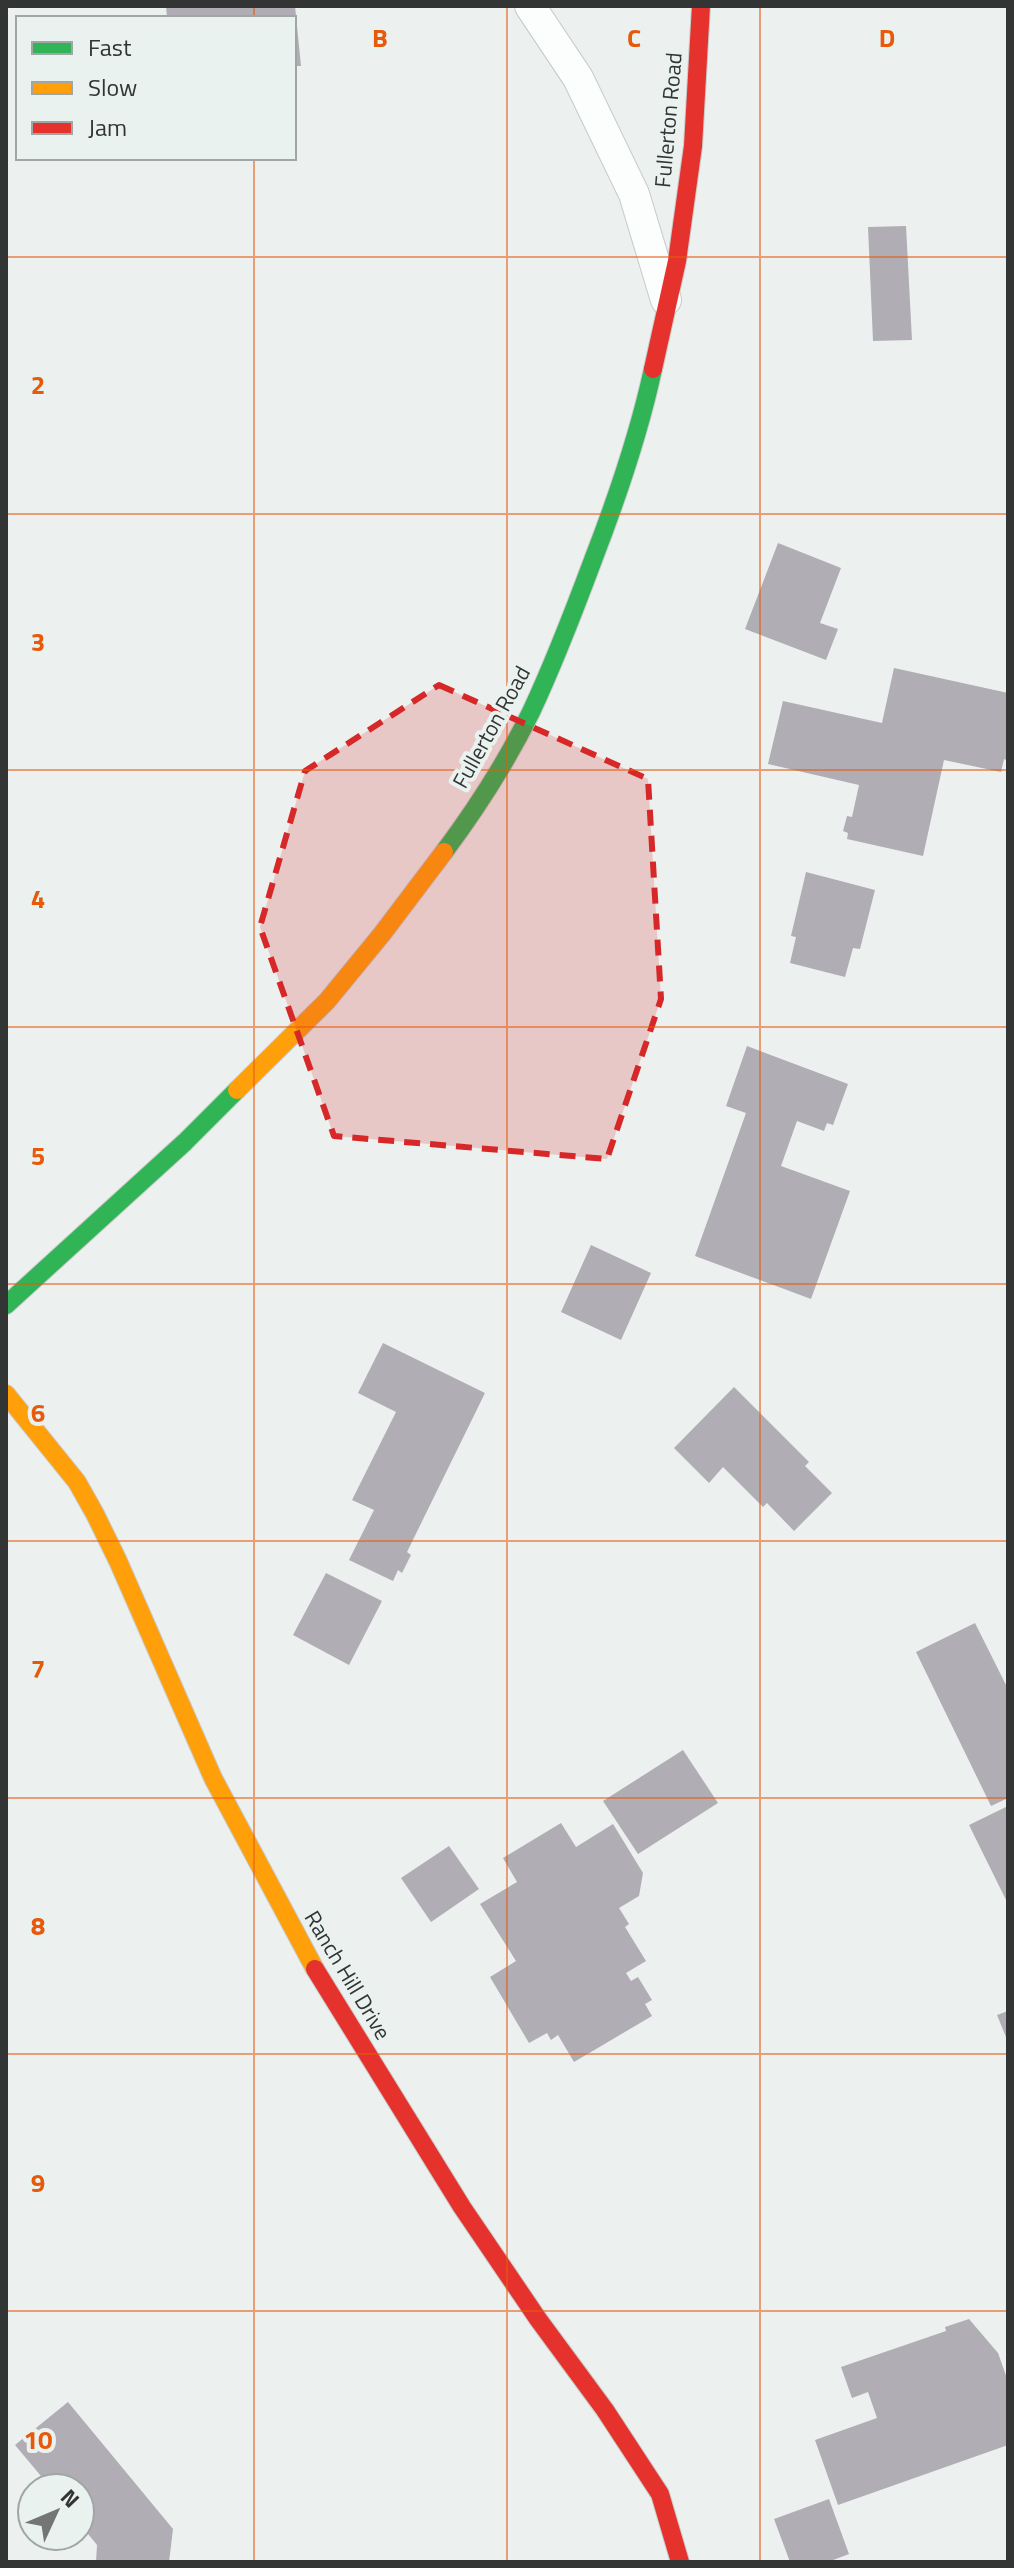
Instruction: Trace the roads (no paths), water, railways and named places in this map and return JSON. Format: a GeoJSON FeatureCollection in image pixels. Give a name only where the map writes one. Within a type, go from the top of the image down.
{"type":"FeatureCollection","features":[{"type":"Feature","properties":{"kind":"street","name":"Fullerton Road"},"geometry":{"type":"LineString","coordinates":[[6,1305],[185,1142],[317,1011],[410,898],[476,805],[530,714],[572,617],[607,524],[646,401],[677,261],[693,146],[701,6]]}},
{"type":"Feature","properties":{"kind":"street","name":"Ranch Hill Drive"},"geometry":{"type":"LineString","coordinates":[[6,1394],[77,1482],[95,1514],[213,1778],[306,1955],[462,2207],[605,2410],[660,2494],[680,2562]]}},
{"type":"Feature","properties":{"kind":"lane"},"geometry":{"type":"LineString","coordinates":[[530,6],[578,78],[634,194],[667,304]]}}]}
